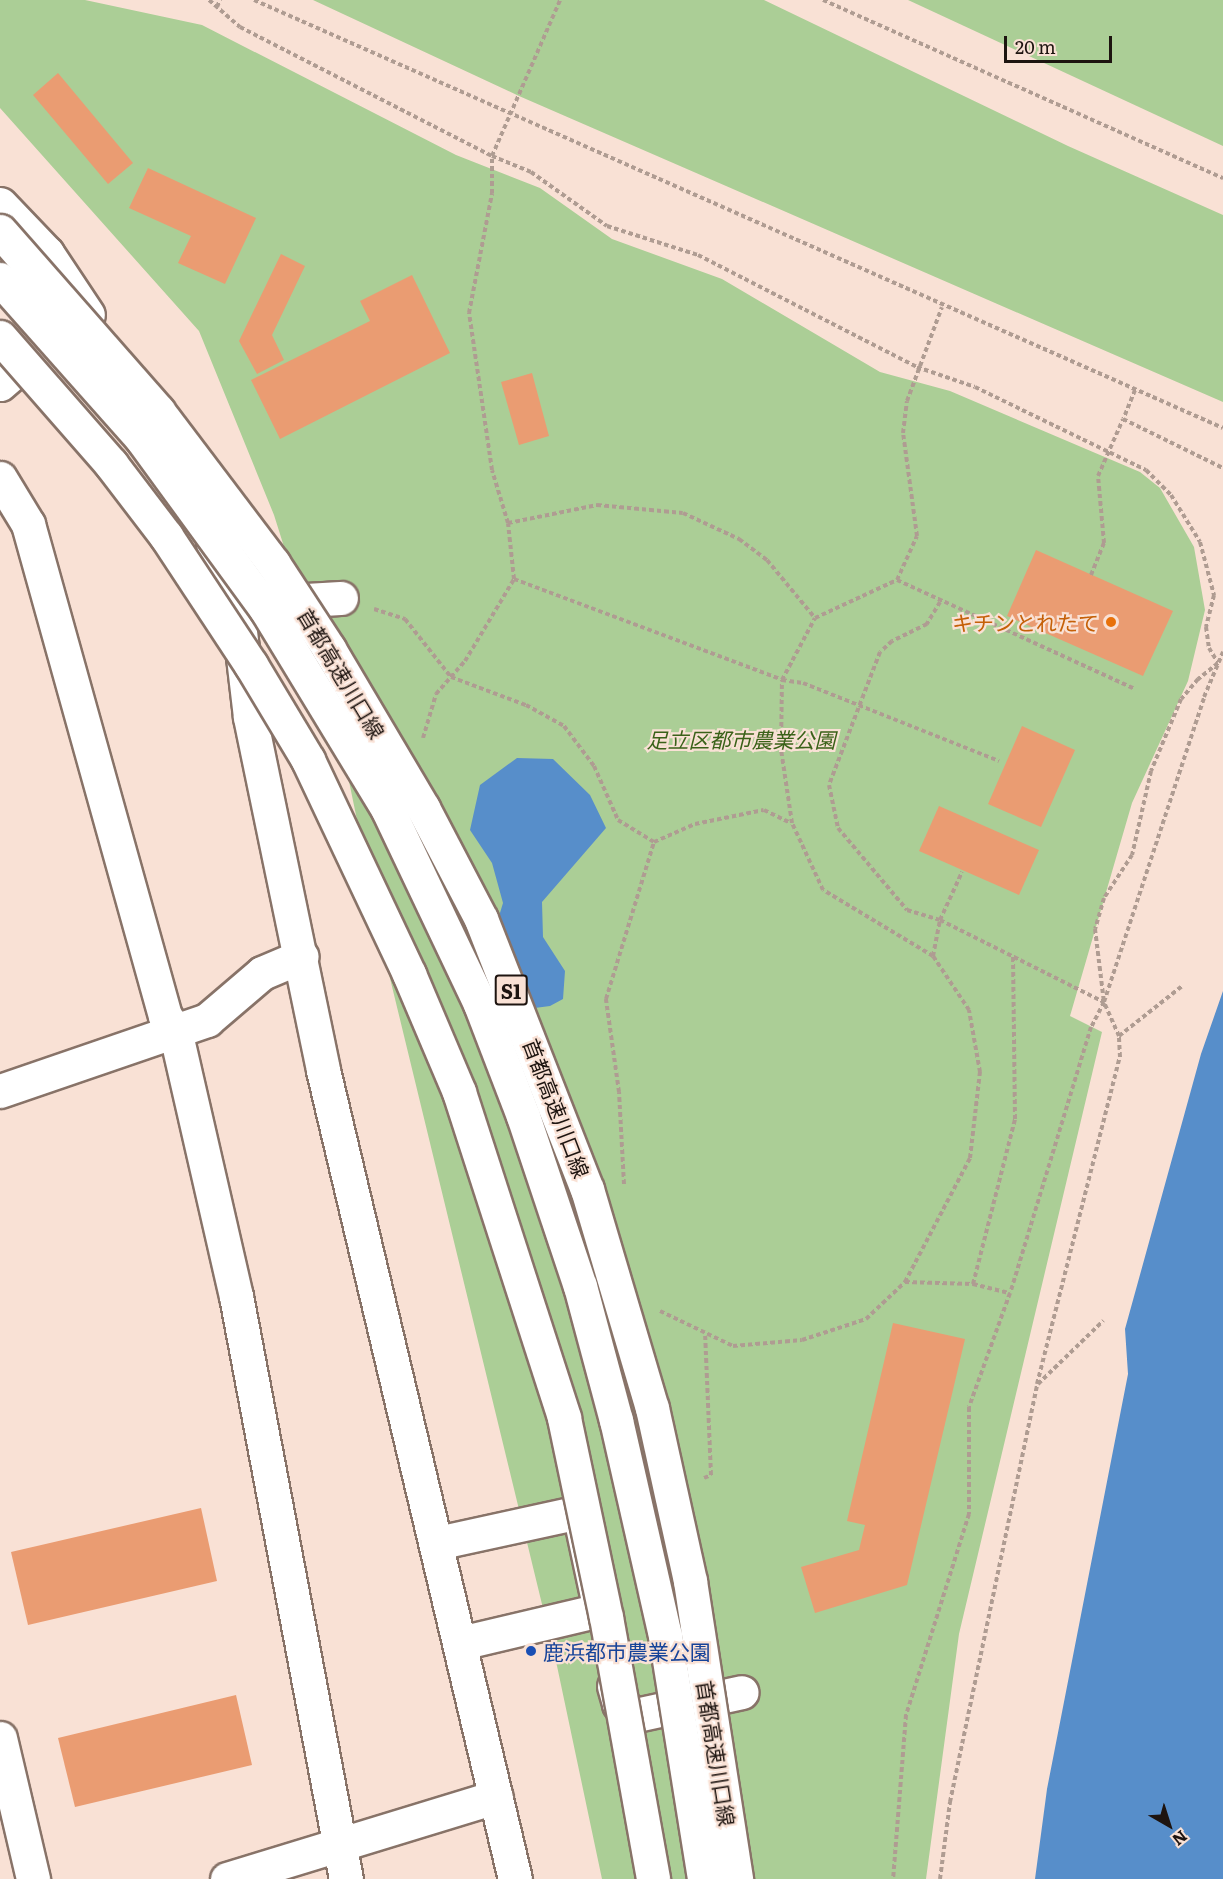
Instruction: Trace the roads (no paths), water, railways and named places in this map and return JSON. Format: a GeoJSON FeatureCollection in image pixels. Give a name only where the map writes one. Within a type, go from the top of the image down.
{"type":"FeatureCollection","features":[{"type":"Feature","properties":{"kind":"main road"},"geometry":{"type":"LineString","coordinates":[[0,204],[47,253],[182,467],[237,606],[250,717],[302,956],[323,1070],[515,1879]]}},
{"type":"Feature","properties":{"kind":"main road","name":"首都高速川口線"},"geometry":{"type":"LineString","coordinates":[[0,231],[158,411],[273,563],[329,649],[417,798],[481,920],[587,1189],[652,1408],[690,1581],[736,1879]]}},
{"type":"Feature","properties":{"kind":"main road"},"geometry":{"type":"LineString","coordinates":[[0,292],[47,253]]}},
{"type":"Feature","properties":{"kind":"main road"},"geometry":{"type":"LineString","coordinates":[[0,279],[142,439],[266,609],[388,810],[480,1004],[523,1116],[580,1286],[616,1420],[664,1635],[704,1879]]}},
{"type":"Feature","properties":{"kind":"main road"},"geometry":{"type":"LineString","coordinates":[[0,337],[111,464],[166,536],[251,665],[308,760],[410,974],[459,1092],[564,1418],[606,1617],[653,1879]]}},
{"type":"Feature","properties":{"kind":"main road"},"geometry":{"type":"LineString","coordinates":[[4,371],[165,553],[209,622],[250,717]]}},
{"type":"Feature","properties":{"kind":"main road"},"geometry":{"type":"LineString","coordinates":[[0,478],[28,524],[165,1016],[175,1030],[236,1296],[346,1879]]}},
{"type":"Feature","properties":{"kind":"main road"},"geometry":{"type":"LineString","coordinates":[[237,606],[341,598]]}},
{"type":"Feature","properties":{"kind":"main road"},"geometry":{"type":"LineString","coordinates":[[0,1091],[207,1020],[262,973],[302,956]]}},
{"type":"Feature","properties":{"kind":"main road"},"geometry":{"type":"LineString","coordinates":[[437,1543],[579,1512],[616,1697],[627,1712],[636,1715],[742,1692]]}},
{"type":"Feature","properties":{"kind":"main road"},"geometry":{"type":"LineString","coordinates":[[460,1643],[600,1610]]}},
{"type":"Feature","properties":{"kind":"main road"},"geometry":{"type":"LineString","coordinates":[[0,1738],[33,1879]]}},
{"type":"Feature","properties":{"kind":"main road"},"geometry":{"type":"LineString","coordinates":[[227,1879],[496,1797]]}},
{"type":"Feature","properties":{"kind":"water"},"geometry":{"type":"Polygon","coordinates":[[[517,758],[553,759],[590,795],[606,828],[542,902],[543,937],[565,971],[563,999],[550,1006],[527,1009],[485,962],[503,903],[492,863],[470,830],[480,785],[517,758]]]}},
{"type":"Feature","properties":{"kind":"water"},"geometry":{"type":"Polygon","coordinates":[[[1223,991],[1223,1879],[1035,1879],[1047,1789],[1128,1374],[1125,1329],[1201,1054],[1223,991]]]}},
{"type":"Feature","properties":{"kind":"place","name":"キチンとれたて"},"geometry":{"type":"Point","coordinates":[1111,622]}},
{"type":"Feature","properties":{"kind":"place","name":"鹿浜都市農業公園"},"geometry":{"type":"Point","coordinates":[531,1651]}},
{"type":"Feature","properties":{"kind":"park label","name":"足立区都市農業公園"},"geometry":{"type":"Point","coordinates":[741,739]}}]}
